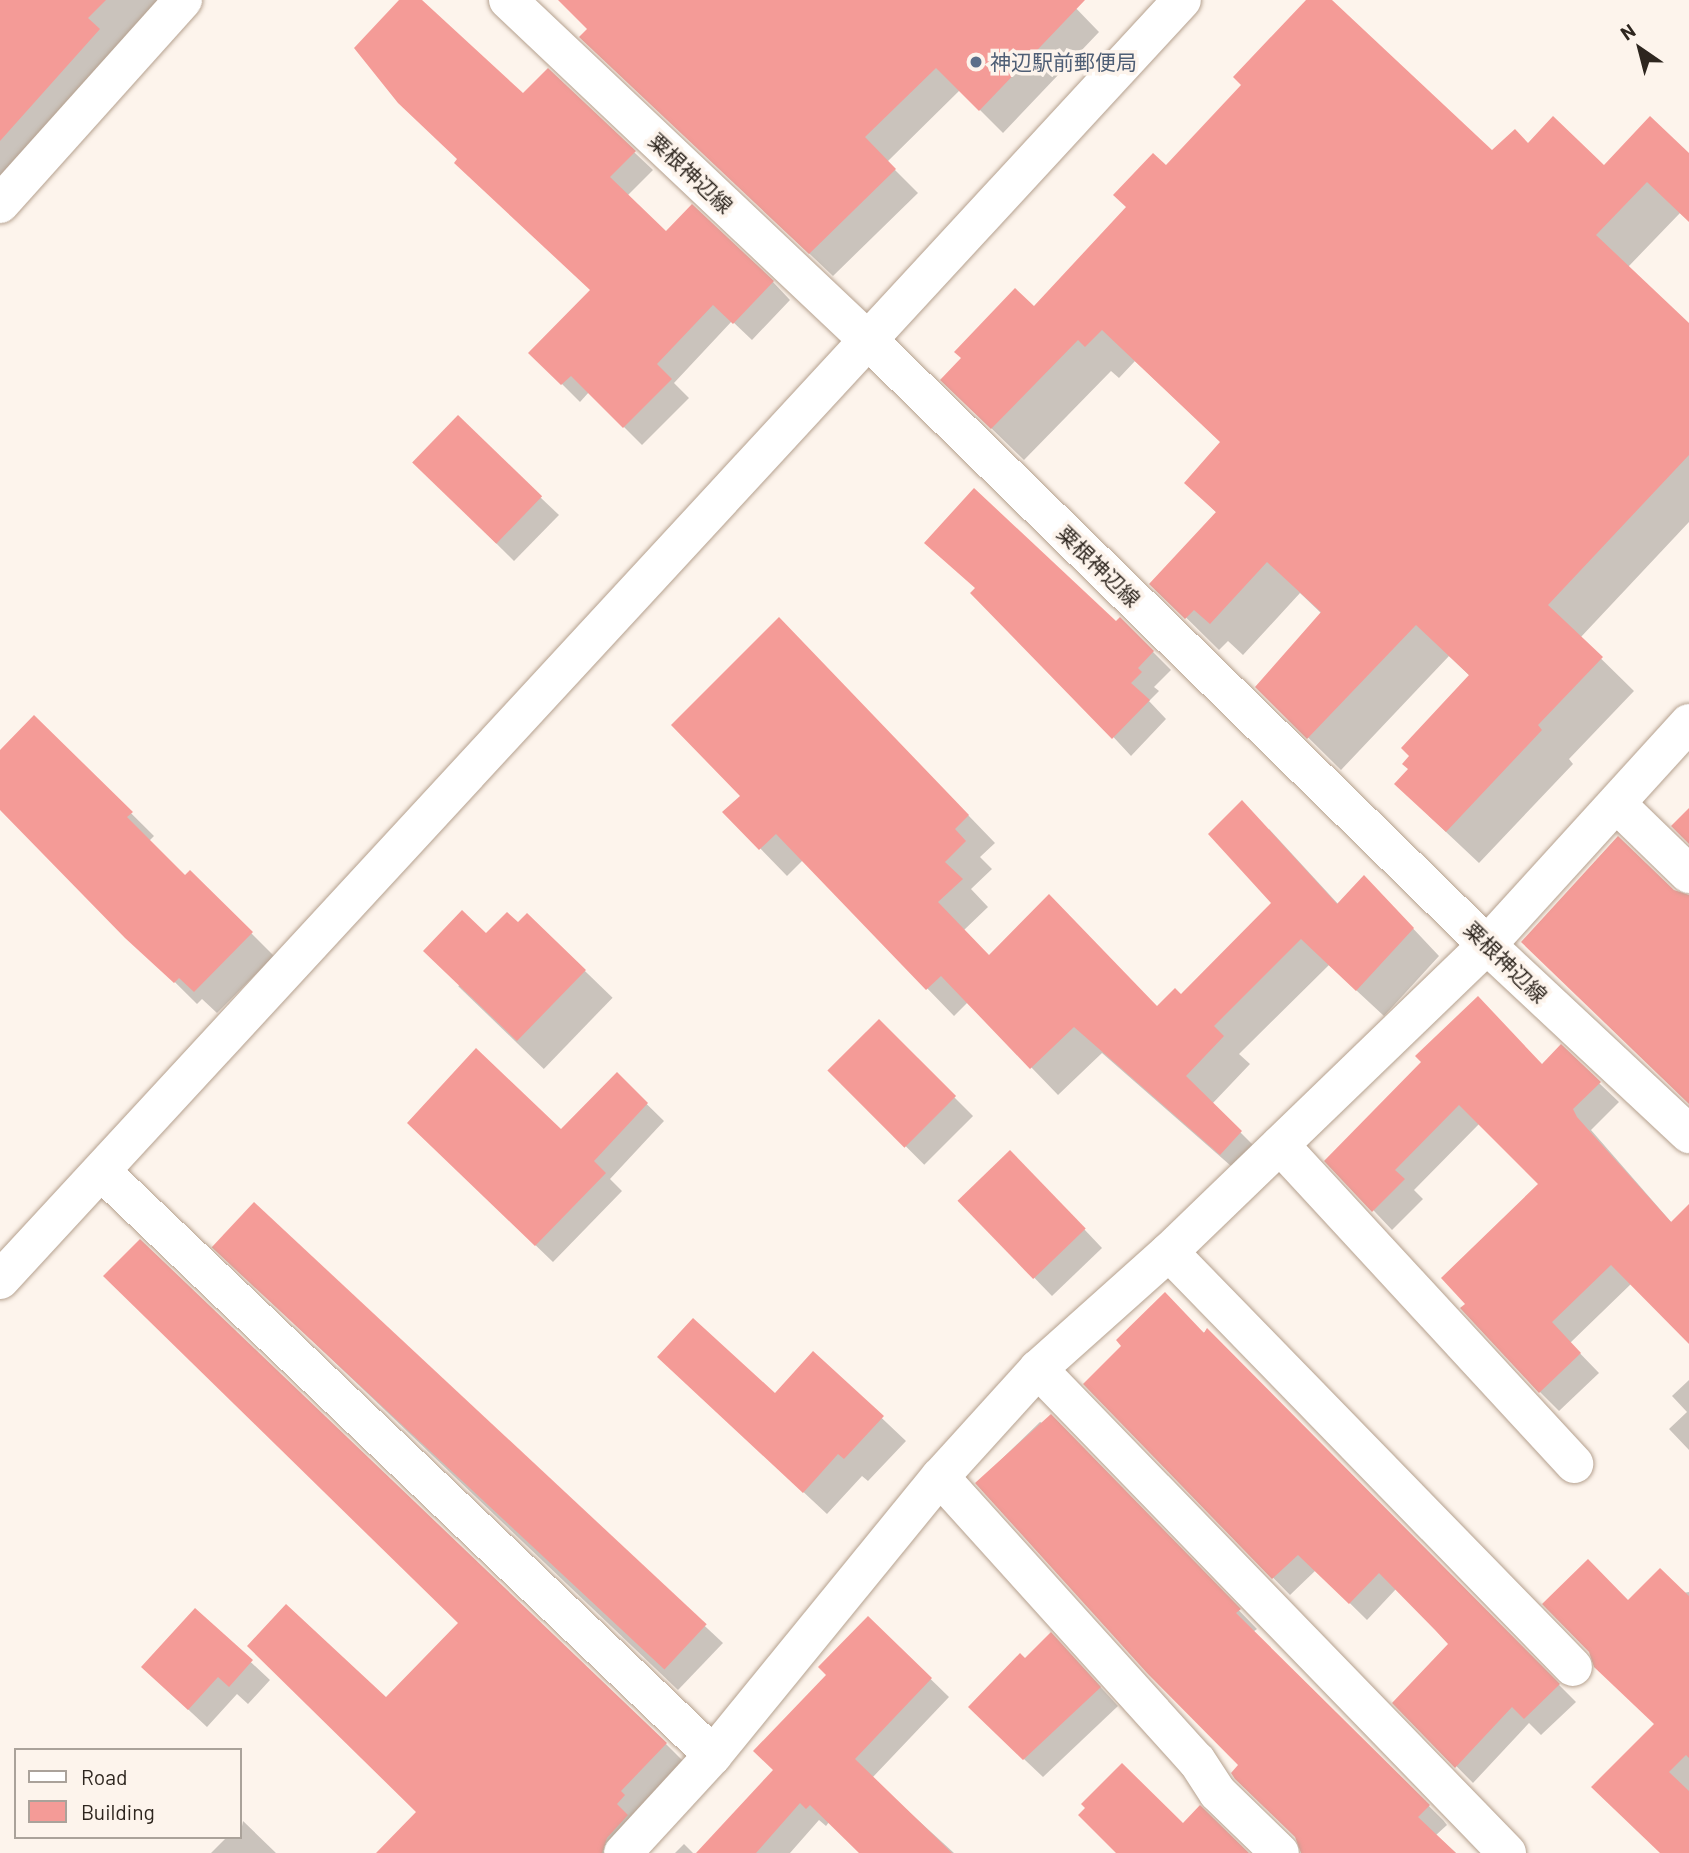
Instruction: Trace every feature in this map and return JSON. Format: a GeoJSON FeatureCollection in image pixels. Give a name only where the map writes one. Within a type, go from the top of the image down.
{"type":"FeatureCollection","features":[{"type":"Feature","properties":{"kind":"street"},"geometry":{"type":"LineString","coordinates":[[0,204],[183,0]]}},
{"type":"Feature","properties":{"kind":"street","name":"粟根神辺線"},"geometry":{"type":"LineString","coordinates":[[508,0],[866,338],[1487,944],[1689,1134]]}},
{"type":"Feature","properties":{"kind":"street"},"geometry":{"type":"LineString","coordinates":[[0,1280],[866,338],[1182,0]]}},
{"type":"Feature","properties":{"kind":"street"},"geometry":{"type":"LineString","coordinates":[[622,1853],[713,1755],[940,1477],[1038,1370],[1169,1252],[1487,944],[1618,805],[1689,723]]}},
{"type":"Feature","properties":{"kind":"street"},"geometry":{"type":"LineString","coordinates":[[1618,805],[1689,874]]}},
{"type":"Feature","properties":{"kind":"street"},"geometry":{"type":"LineString","coordinates":[[1280,1145],[1574,1464]]}},
{"type":"Feature","properties":{"kind":"street"},"geometry":{"type":"LineString","coordinates":[[101,1171],[713,1755]]}},
{"type":"Feature","properties":{"kind":"street"},"geometry":{"type":"LineString","coordinates":[[1169,1252],[1573,1667]]}},
{"type":"Feature","properties":{"kind":"street"},"geometry":{"type":"LineString","coordinates":[[1038,1370],[1507,1853]]}},
{"type":"Feature","properties":{"kind":"street"},"geometry":{"type":"LineString","coordinates":[[940,1477],[1197,1761],[1218,1793],[1280,1853]]}},
{"type":"Feature","properties":{"kind":"building"},"geometry":{"type":"Polygon","coordinates":[[[0,0],[106,0],[88,18],[100,29],[0,141],[0,0]]]}},
{"type":"Feature","properties":{"kind":"building"},"geometry":{"type":"Polygon","coordinates":[[[399,0],[422,0],[523,93],[548,68],[636,151],[610,177],[666,231],[692,204],[774,281],[733,324],[713,305],[657,364],[672,379],[623,428],[571,376],[561,385],[528,353],[590,290],[454,163],[457,159],[398,103],[354,48],[399,0]]]}},
{"type":"Feature","properties":{"kind":"building"},"geometry":{"type":"Polygon","coordinates":[[[558,0],[1085,0],[979,111],[936,68],[865,137],[896,169],[809,254],[579,37],[587,29],[558,0]]]}},
{"type":"Feature","properties":{"kind":"building"},"geometry":{"type":"Polygon","coordinates":[[[1306,0],[1332,0],[1492,150],[1515,129],[1528,143],[1553,116],[1604,165],[1650,116],[1689,153],[1689,222],[1647,182],[1596,235],[1689,323],[1689,455],[1548,605],[1603,657],[1538,725],[1542,730],[1446,832],[1394,784],[1408,769],[1402,764],[1409,756],[1401,748],[1469,675],[1416,625],[1307,739],[1255,687],[1321,612],[1267,562],[1210,624],[1194,610],[1185,619],[1149,584],[1216,512],[1184,483],[1220,442],[1102,330],[1085,347],[1078,340],[991,429],[940,380],[961,358],[954,352],[1015,288],[1034,306],[1126,207],[1113,195],[1153,153],[1166,165],[1241,85],[1233,77],[1306,0]]]}},
{"type":"Feature","properties":{"kind":"building"},"geometry":{"type":"Polygon","coordinates":[[[458,415],[542,496],[496,544],[412,462],[458,415]]]}},
{"type":"Feature","properties":{"kind":"building"},"geometry":{"type":"Polygon","coordinates":[[[974,488],[1116,621],[1120,617],[1154,651],[1138,668],[1142,672],[1131,683],[1150,700],[1112,739],[970,593],[975,588],[924,543],[974,488]]]}},
{"type":"Feature","properties":{"kind":"building"},"geometry":{"type":"Polygon","coordinates":[[[779,617],[969,815],[955,829],[966,841],[945,862],[963,879],[938,902],[989,955],[1049,894],[1157,1006],[1175,988],[1181,994],[1271,903],[1208,834],[1242,800],[1337,904],[1364,875],[1414,928],[1356,991],[1301,939],[1214,1026],[1224,1036],[1186,1076],[1242,1131],[1220,1155],[1074,1027],[1030,1069],[941,976],[926,990],[776,834],[759,850],[722,812],[740,796],[671,725],[779,617]]]}},
{"type":"Feature","properties":{"kind":"building"},"geometry":{"type":"Polygon","coordinates":[[[34,715],[133,812],[127,817],[185,875],[190,870],[253,932],[194,992],[179,978],[174,983],[125,938],[0,810],[0,750],[34,715]]]}},
{"type":"Feature","properties":{"kind":"building"},"geometry":{"type":"Polygon","coordinates":[[[1689,808],[1689,844],[1671,826],[1689,808]]]}},
{"type":"Feature","properties":{"kind":"building"},"geometry":{"type":"Polygon","coordinates":[[[1618,836],[1674,890],[1689,895],[1689,1104],[1521,942],[1618,836]]]}},
{"type":"Feature","properties":{"kind":"building"},"geometry":{"type":"Polygon","coordinates":[[[462,910],[486,933],[507,912],[518,922],[527,913],[586,970],[517,1041],[423,951],[462,910]]]}},
{"type":"Feature","properties":{"kind":"building"},"geometry":{"type":"Polygon","coordinates":[[[1478,996],[1542,1064],[1561,1044],[1601,1082],[1573,1109],[1577,1117],[1671,1222],[1689,1204],[1689,1344],[1611,1265],[1552,1322],[1581,1353],[1539,1393],[1460,1308],[1465,1304],[1441,1278],[1538,1184],[1459,1105],[1395,1170],[1405,1179],[1372,1212],[1324,1161],[1421,1062],[1415,1056],[1478,996]]]}},
{"type":"Feature","properties":{"kind":"building"},"geometry":{"type":"Polygon","coordinates":[[[879,1019],[956,1096],[904,1148],[827,1071],[879,1019]]]}},
{"type":"Feature","properties":{"kind":"building"},"geometry":{"type":"Polygon","coordinates":[[[476,1048],[561,1129],[617,1072],[648,1103],[594,1161],[606,1173],[535,1246],[407,1123],[476,1048]]]}},
{"type":"Feature","properties":{"kind":"building"},"geometry":{"type":"Polygon","coordinates":[[[1010,1150],[1086,1228],[1033,1279],[957,1201],[1010,1150]]]}},
{"type":"Feature","properties":{"kind":"building"},"geometry":{"type":"Polygon","coordinates":[[[254,1202],[707,1624],[664,1670],[212,1247],[254,1202]]]}},
{"type":"Feature","properties":{"kind":"building"},"geometry":{"type":"Polygon","coordinates":[[[140,1239],[667,1743],[621,1791],[625,1795],[617,1804],[628,1815],[607,1838],[602,1853],[376,1853],[416,1812],[247,1646],[286,1604],[386,1697],[458,1623],[103,1276],[140,1239]]]}},
{"type":"Feature","properties":{"kind":"building"},"geometry":{"type":"Polygon","coordinates":[[[1165,1292],[1204,1333],[1207,1328],[1560,1684],[1524,1719],[1512,1707],[1455,1768],[1392,1703],[1448,1644],[1436,1631],[1379,1573],[1349,1604],[1298,1555],[1272,1579],[1083,1384],[1121,1346],[1116,1340],[1165,1292]]]}},
{"type":"Feature","properties":{"kind":"building"},"geometry":{"type":"Polygon","coordinates":[[[693,1318],[775,1393],[813,1351],[884,1416],[844,1459],[838,1454],[803,1493],[657,1357],[693,1318]]]}},
{"type":"Feature","properties":{"kind":"building"},"geometry":{"type":"Polygon","coordinates":[[[1051,1414],[1241,1609],[1236,1613],[1430,1805],[1418,1817],[1456,1853],[1301,1853],[1295,1837],[1235,1779],[1231,1773],[1238,1765],[1147,1673],[975,1483],[1051,1414]]]}},
{"type":"Feature","properties":{"kind":"building"},"geometry":{"type":"Polygon","coordinates":[[[1588,1559],[1628,1600],[1660,1568],[1689,1596],[1689,1758],[1686,1755],[1669,1772],[1689,1791],[1689,1853],[1660,1853],[1591,1787],[1654,1724],[1594,1667],[1589,1652],[1542,1604],[1588,1559]]]}},
{"type":"Feature","properties":{"kind":"building"},"geometry":{"type":"Polygon","coordinates":[[[195,1608],[253,1660],[229,1687],[218,1677],[188,1710],[141,1667],[195,1608]]]}},
{"type":"Feature","properties":{"kind":"building"},"geometry":{"type":"Polygon","coordinates":[[[868,1616],[932,1678],[855,1759],[952,1853],[859,1853],[810,1805],[806,1809],[800,1803],[756,1853],[696,1853],[773,1770],[753,1751],[826,1675],[818,1667],[868,1616]]]}},
{"type":"Feature","properties":{"kind":"building"},"geometry":{"type":"Polygon","coordinates":[[[1051,1632],[1101,1687],[1023,1760],[968,1707],[1020,1653],[1025,1658],[1051,1632]]]}},
{"type":"Feature","properties":{"kind":"building"},"geometry":{"type":"Polygon","coordinates":[[[1122,1763],[1183,1823],[1200,1805],[1249,1853],[1116,1853],[1078,1815],[1085,1808],[1081,1804],[1122,1763]]]}},
{"type":"Feature","properties":{"kind":"place","name":"神辺駅前郵便局"},"geometry":{"type":"Point","coordinates":[976,62]}}]}
